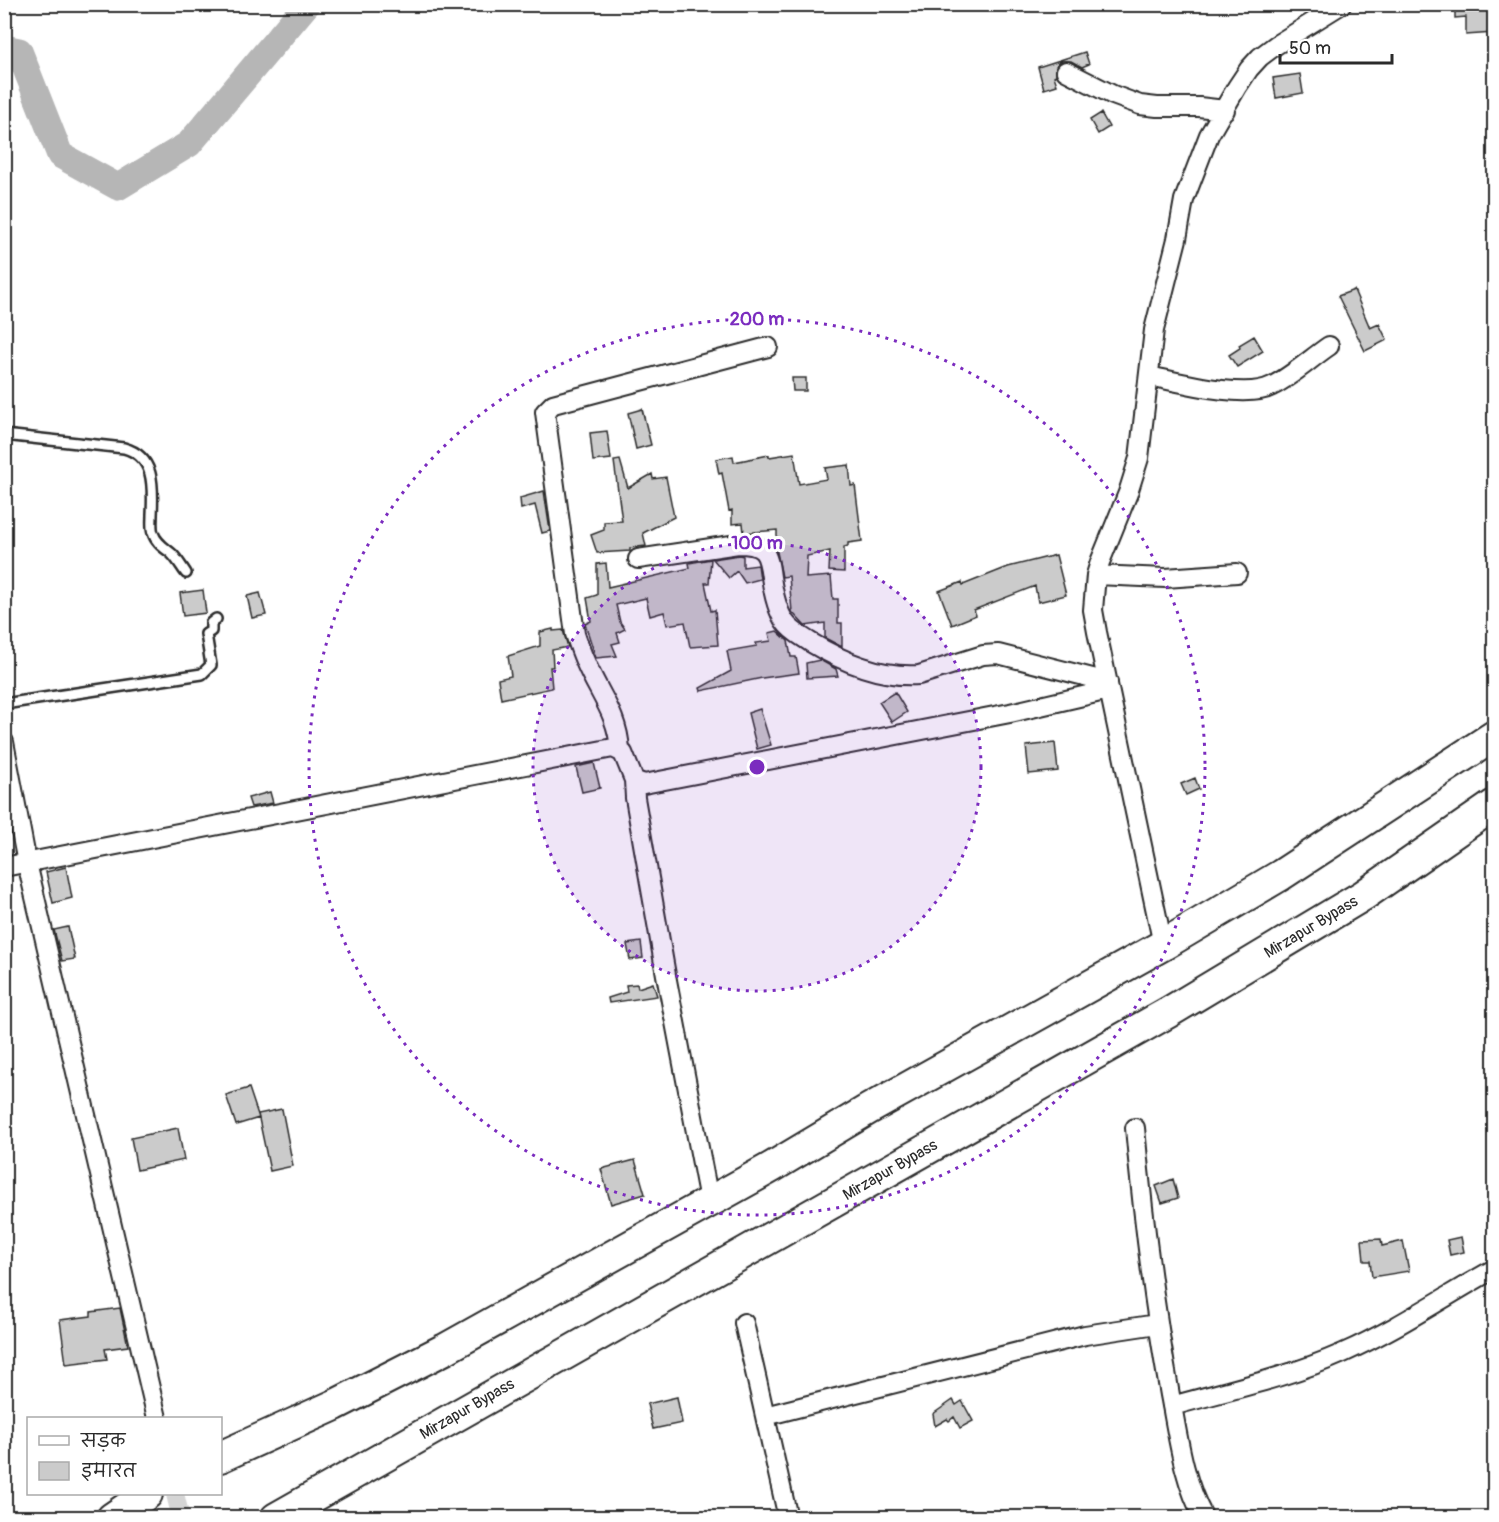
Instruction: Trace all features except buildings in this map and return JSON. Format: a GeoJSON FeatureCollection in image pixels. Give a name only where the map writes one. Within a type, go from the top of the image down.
{"type":"FeatureCollection","features":[{"type":"Feature","properties":{"kind":"highway"},"geometry":{"type":"LineString","coordinates":[[222,1456],[335,1405],[446,1349],[1163,945],[1281,875],[1494,736]]}},
{"type":"Feature","properties":{"kind":"highway","name":"Mirzapur Bypass"},"geometry":{"type":"LineString","coordinates":[[276,1518],[1169,1012],[1364,895],[1494,804]]}},
{"type":"Feature","properties":{"kind":"highway"},"geometry":{"type":"LineString","coordinates":[[112,1518],[146,1495]]}},
{"type":"Feature","properties":{"kind":"street"},"geometry":{"type":"LineString","coordinates":[[1163,945],[1093,610],[1096,575],[1139,458],[1154,330],[1177,239],[1184,200],[1209,135],[1243,78],[1260,57],[1342,4]]}},
{"type":"Feature","properties":{"kind":"street"},"geometry":{"type":"LineString","coordinates":[[1066,71],[1113,95],[1140,105],[1199,106],[1225,110]]}},
{"type":"Feature","properties":{"kind":"street"},"geometry":{"type":"LineString","coordinates":[[1149,376],[1239,392],[1259,391],[1272,387],[1329,346]]}},
{"type":"Feature","properties":{"kind":"street"},"geometry":{"type":"LineString","coordinates":[[708,1195],[664,964],[633,780],[620,750],[614,720],[602,691],[585,661],[575,634],[545,412],[553,404],[768,347]]}},
{"type":"Feature","properties":{"kind":"street"},"geometry":{"type":"LineString","coordinates":[[638,559],[738,544],[751,544],[760,548],[768,556],[777,599],[787,624],[798,634],[834,656],[867,669],[919,675],[983,655],[998,654],[1108,686]]}},
{"type":"Feature","properties":{"kind":"street"},"geometry":{"type":"LineString","coordinates":[[1096,575],[1165,578],[1238,573]]}},
{"type":"Feature","properties":{"kind":"street"},"geometry":{"type":"LineString","coordinates":[[633,780],[644,784],[1010,713],[1108,686]]}},
{"type":"Feature","properties":{"kind":"street"},"geometry":{"type":"LineString","coordinates":[[4,742],[27,863],[157,1417]]}},
{"type":"Feature","properties":{"kind":"street"},"geometry":{"type":"LineString","coordinates":[[4,867],[613,748],[620,750]]}},
{"type":"Feature","properties":{"kind":"street"},"geometry":{"type":"LineString","coordinates":[[1135,1128],[1157,1324],[1189,1483],[1204,1518]]}},
{"type":"Feature","properties":{"kind":"street"},"geometry":{"type":"LineString","coordinates":[[1173,1406],[1310,1366],[1344,1353],[1462,1289],[1494,1269]]}},
{"type":"Feature","properties":{"kind":"street"},"geometry":{"type":"LineString","coordinates":[[744,1323],[788,1518]]}},
{"type":"Feature","properties":{"kind":"street"},"geometry":{"type":"LineString","coordinates":[[765,1416],[1085,1335],[1157,1324]]}},
{"type":"Feature","properties":{"kind":"lane"},"geometry":{"type":"LineString","coordinates":[[4,435],[124,448],[142,456],[150,475],[153,533],[186,573]]}},
{"type":"Feature","properties":{"kind":"lane"},"geometry":{"type":"LineString","coordinates":[[4,704],[202,674],[211,665],[206,633],[211,631],[211,623],[216,619]]}},
{"type":"Feature","properties":{"kind":"waterway"},"geometry":{"type":"LineString","coordinates":[[4,48],[19,51],[60,155],[118,187],[189,144],[307,4]]}},
{"type":"Feature","properties":{"kind":"tunnel"},"geometry":{"type":"LineString","coordinates":[[175,1495],[181,1518]]}}]}
